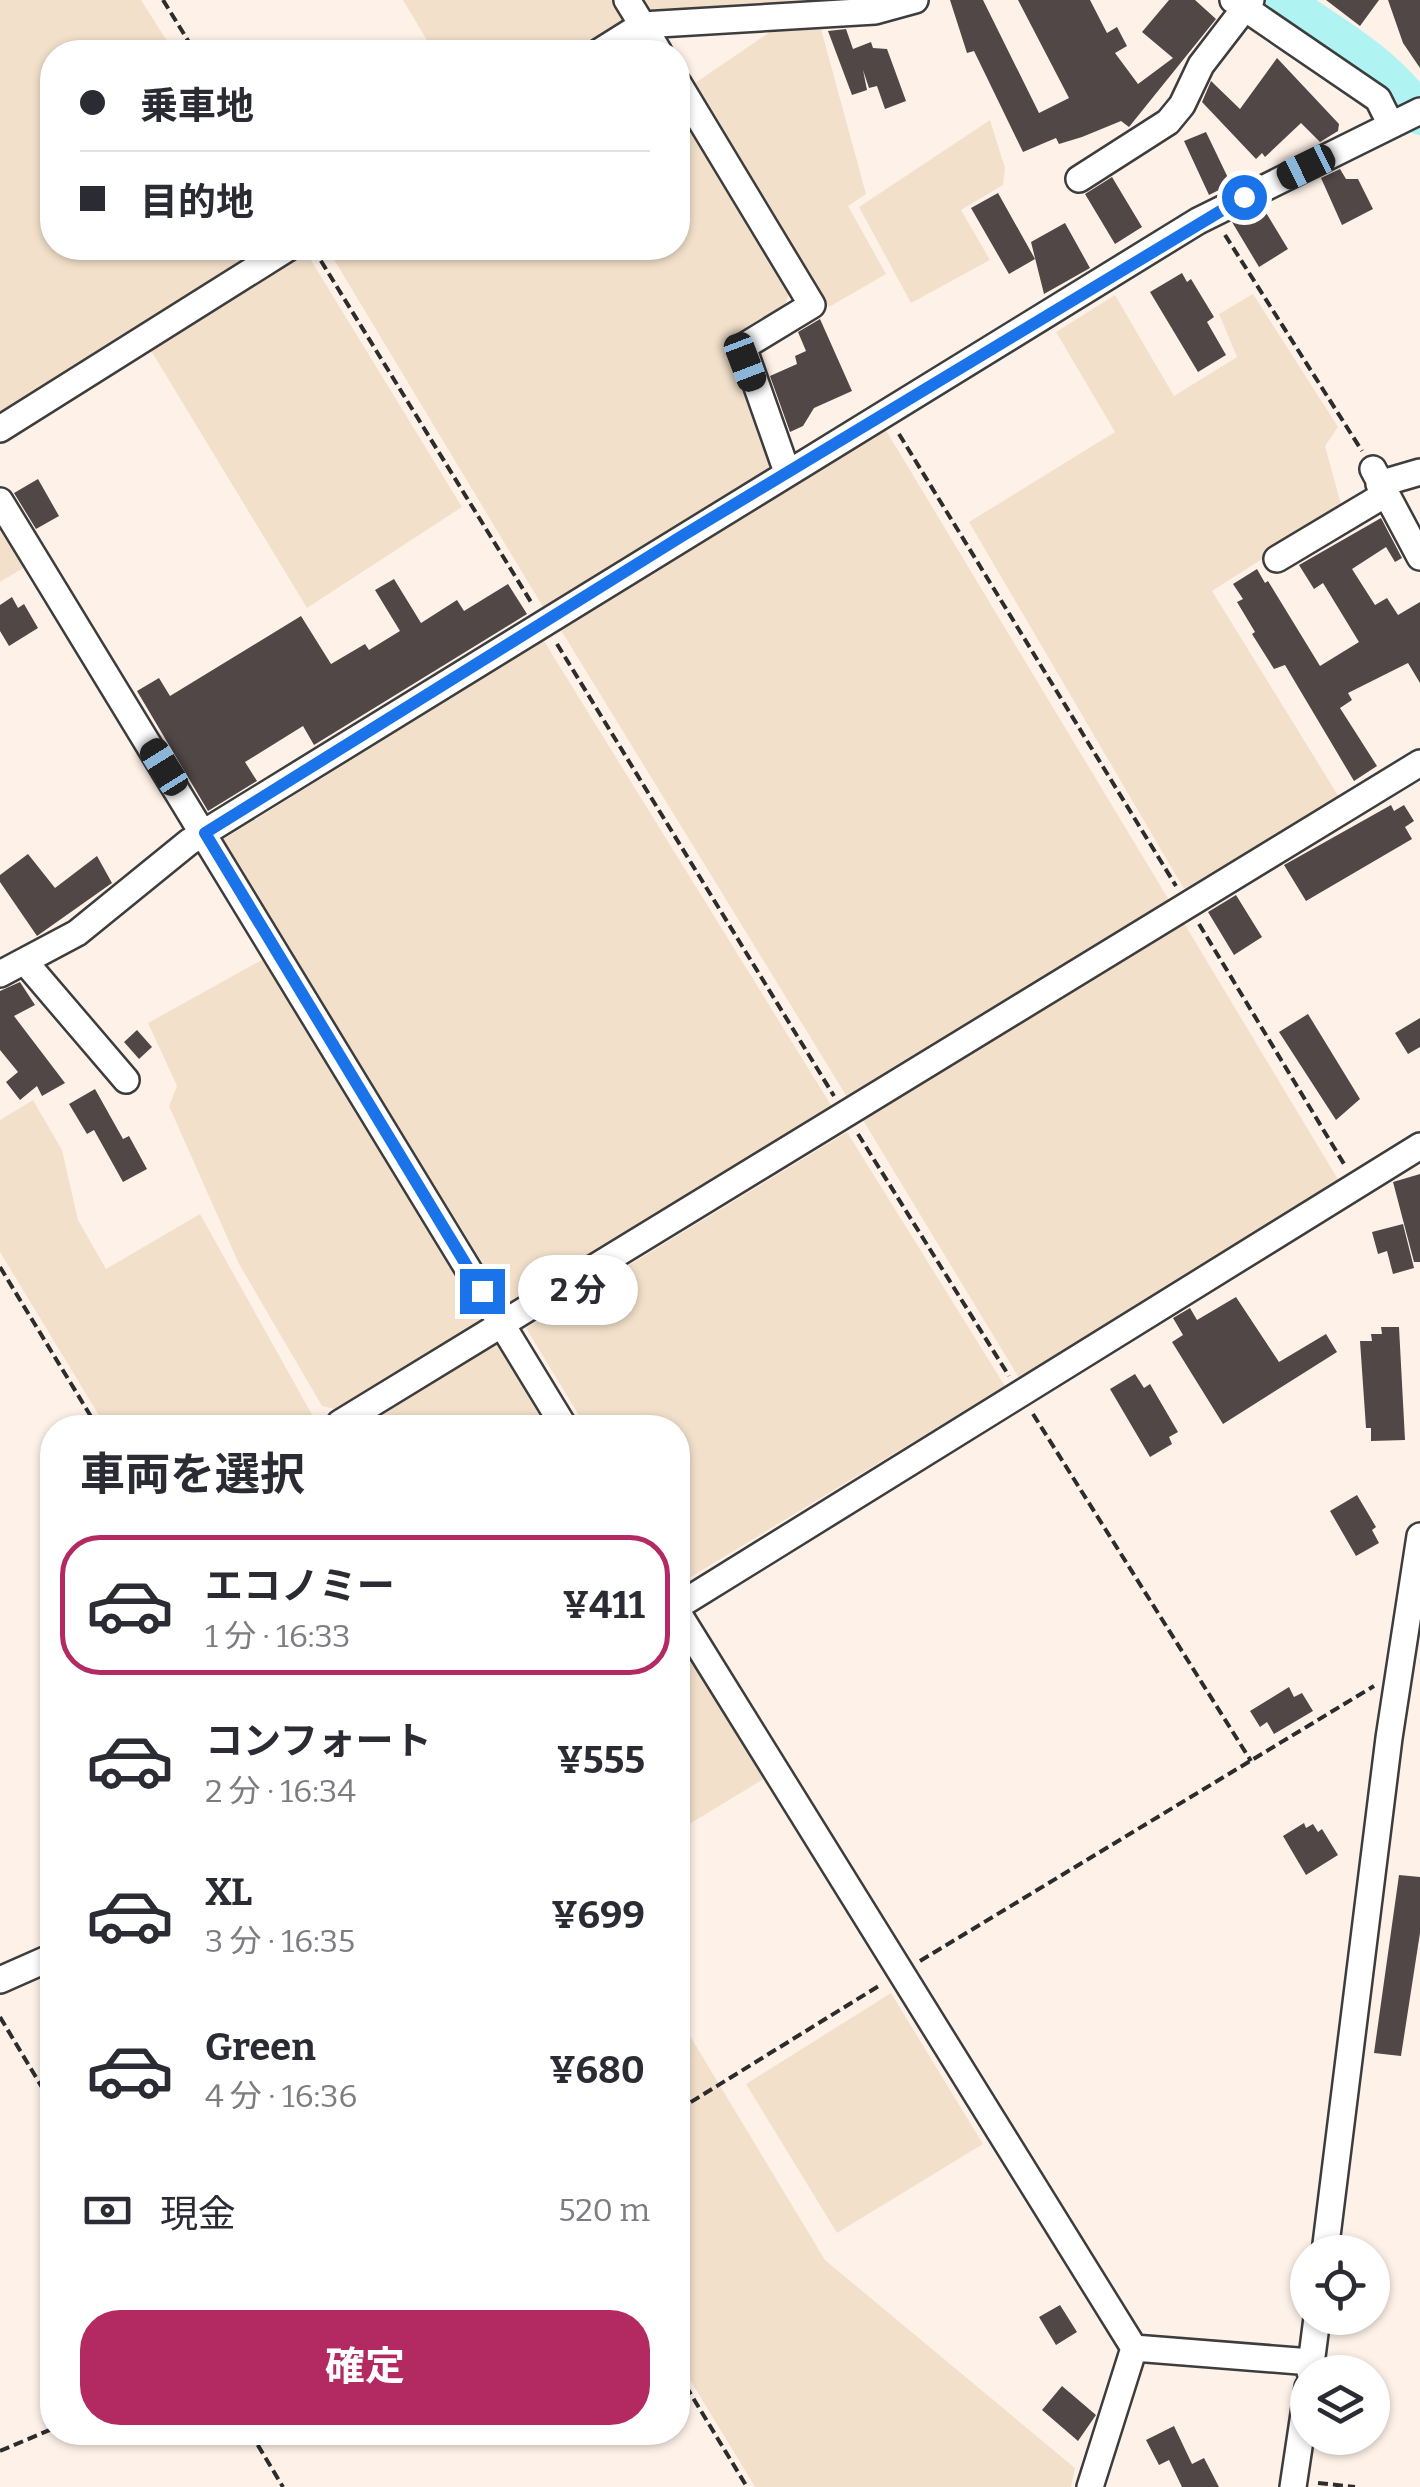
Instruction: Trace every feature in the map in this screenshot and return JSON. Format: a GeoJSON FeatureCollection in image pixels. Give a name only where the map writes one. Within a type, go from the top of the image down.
{"type":"FeatureCollection","features":[{"type":"Feature","properties":{"kind":"street"},"geometry":{"type":"LineString","coordinates":[[627,0],[651,40]]}},
{"type":"Feature","properties":{"kind":"street"},"geometry":{"type":"LineString","coordinates":[[619,40],[642,26],[875,11],[915,0]]}},
{"type":"Feature","properties":{"kind":"street"},"geometry":{"type":"LineString","coordinates":[[0,974],[26,964],[77,933],[205,833],[787,472],[1212,214],[1405,118],[1243,3],[1201,65],[1182,106],[1168,122],[1079,179]]}},
{"type":"Feature","properties":{"kind":"street"},"geometry":{"type":"LineString","coordinates":[[690,104],[812,306],[744,347],[787,472]]}},
{"type":"Feature","properties":{"kind":"street"},"geometry":{"type":"LineString","coordinates":[[0,429],[269,260]]}},
{"type":"Feature","properties":{"kind":"street"},"geometry":{"type":"LineString","coordinates":[[1277,559],[1379,483],[1420,472]]}},
{"type":"Feature","properties":{"kind":"street"},"geometry":{"type":"LineString","coordinates":[[1379,483],[1420,556]]}},
{"type":"Feature","properties":{"kind":"street"},"geometry":{"type":"LineString","coordinates":[[0,501],[557,1415]]}},
{"type":"Feature","properties":{"kind":"street"},"geometry":{"type":"LineString","coordinates":[[353,1415],[1420,763]]}},
{"type":"Feature","properties":{"kind":"street"},"geometry":{"type":"LineString","coordinates":[[26,964],[126,1080]]}},
{"type":"Feature","properties":{"kind":"street"},"geometry":{"type":"LineString","coordinates":[[690,1602],[1420,1146]]}},
{"type":"Feature","properties":{"kind":"street"},"geometry":{"type":"LineString","coordinates":[[1327,2235],[1399,1671],[1420,1536]]}},
{"type":"Feature","properties":{"kind":"street"},"geometry":{"type":"LineString","coordinates":[[690,1630],[1134,2348],[1090,2487]]}},
{"type":"Feature","properties":{"kind":"street"},"geometry":{"type":"LineString","coordinates":[[0,1980],[40,1962]]}},
{"type":"Feature","properties":{"kind":"street"},"geometry":{"type":"LineString","coordinates":[[1134,2348],[1290,2371]]}},
{"type":"Feature","properties":{"kind":"street"},"geometry":{"type":"LineString","coordinates":[[1293,2484],[1297,2455]]}},
{"type":"Feature","properties":{"kind":"path"},"geometry":{"type":"LineString","coordinates":[[163,0],[188,40]]}},
{"type":"Feature","properties":{"kind":"path"},"geometry":{"type":"LineString","coordinates":[[1212,214],[1379,483]]}},
{"type":"Feature","properties":{"kind":"path"},"geometry":{"type":"LineString","coordinates":[[321,260],[845,1114],[1251,1761]]}},
{"type":"Feature","properties":{"kind":"path"},"geometry":{"type":"LineString","coordinates":[[886,413],[1357,1186]]}},
{"type":"Feature","properties":{"kind":"path"},"geometry":{"type":"LineString","coordinates":[[0,1267],[90,1415]]}},
{"type":"Feature","properties":{"kind":"path"},"geometry":{"type":"LineString","coordinates":[[690,2103],[1399,1671]]}},
{"type":"Feature","properties":{"kind":"path"},"geometry":{"type":"LineString","coordinates":[[0,2017],[40,2084]]}},
{"type":"Feature","properties":{"kind":"path"},"geometry":{"type":"LineString","coordinates":[[690,2394],[747,2487]]}},
{"type":"Feature","properties":{"kind":"path"},"geometry":{"type":"LineString","coordinates":[[0,2451],[40,2434]]}},
{"type":"Feature","properties":{"kind":"path"},"geometry":{"type":"LineString","coordinates":[[258,2445],[283,2487]]}},
{"type":"Feature","properties":{"kind":"path"},"geometry":{"type":"LineString","coordinates":[[1293,2484],[1355,2487]]}},
{"type":"Feature","properties":{"kind":"shaded area"},"geometry":{"type":"Polygon","coordinates":[[[0,0],[141,0],[166,40],[40,40],[40,260],[268,260],[0,417],[0,0]]]}},
{"type":"Feature","properties":{"kind":"shaded area"},"geometry":{"type":"Polygon","coordinates":[[[403,0],[614,0],[630,27],[608,40],[427,40],[403,0]]]}},
{"type":"Feature","properties":{"kind":"shaded area"},"geometry":{"type":"Polygon","coordinates":[[[641,0],[880,0],[651,17],[641,0]]]}},
{"type":"Feature","properties":{"kind":"shaded area"},"geometry":{"type":"Polygon","coordinates":[[[821,29],[866,194],[848,206],[886,274],[829,307],[692,85],[773,30],[821,29]]]}},
{"type":"Feature","properties":{"kind":"shaded area"},"geometry":{"type":"Polygon","coordinates":[[[990,120],[1005,168],[1003,185],[961,210],[990,260],[911,303],[859,207],[990,120]]]}},
{"type":"Feature","properties":{"kind":"shaded area"},"geometry":{"type":"Polygon","coordinates":[[[690,124],[790,289],[785,306],[726,345],[770,460],[767,474],[546,612],[334,260],[690,260],[690,124]]]}},
{"type":"Feature","properties":{"kind":"shaded area"},"geometry":{"type":"Polygon","coordinates":[[[293,260],[311,260],[462,507],[307,608],[150,349],[293,260]]]}},
{"type":"Feature","properties":{"kind":"shaded area"},"geometry":{"type":"Polygon","coordinates":[[[1253,294],[1338,427],[1325,446],[1342,508],[1212,591],[1339,797],[1184,889],[969,522],[1115,432],[1056,332],[1115,295],[1174,396],[1237,357],[1219,314],[1253,294]]]}},
{"type":"Feature","properties":{"kind":"shaded area"},"geometry":{"type":"Polygon","coordinates":[[[884,427],[1169,900],[847,1097],[559,627],[884,427]]]}},
{"type":"Feature","properties":{"kind":"shaded area"},"geometry":{"type":"Polygon","coordinates":[[[0,527],[25,567],[0,582],[0,527]]]}},
{"type":"Feature","properties":{"kind":"shaded area"},"geometry":{"type":"Polygon","coordinates":[[[544,641],[834,1110],[508,1304],[222,840],[544,641]]]}},
{"type":"Feature","properties":{"kind":"shaded area"},"geometry":{"type":"Polygon","coordinates":[[[1184,923],[1339,1181],[1019,1378],[861,1117],[1184,923]]]}},
{"type":"Feature","properties":{"kind":"shaded area"},"geometry":{"type":"Polygon","coordinates":[[[267,957],[486,1320],[335,1409],[322,1406],[239,1264],[169,1106],[177,1086],[148,1023],[267,957]]]}},
{"type":"Feature","properties":{"kind":"shaded area"},"geometry":{"type":"Polygon","coordinates":[[[33,1100],[62,1150],[78,1220],[106,1269],[200,1214],[312,1415],[99,1415],[0,1252],[0,1120],[33,1100]]]}},
{"type":"Feature","properties":{"kind":"shaded area"},"geometry":{"type":"Polygon","coordinates":[[[847,1132],[1005,1386],[690,1578],[690,1415],[579,1415],[526,1328],[847,1132]]]}},
{"type":"Feature","properties":{"kind":"shaded area"},"geometry":{"type":"Polygon","coordinates":[[[502,1341],[547,1415],[378,1415],[502,1341]]]}},
{"type":"Feature","properties":{"kind":"shaded area"},"geometry":{"type":"Polygon","coordinates":[[[690,1650],[767,1777],[690,1824],[690,1650]]]}},
{"type":"Feature","properties":{"kind":"shaded area"},"geometry":{"type":"Polygon","coordinates":[[[891,1993],[983,2144],[837,2233],[746,2084],[891,1993]]]}},
{"type":"Feature","properties":{"kind":"shaded area"},"geometry":{"type":"Polygon","coordinates":[[[690,2036],[825,2260],[1075,2468],[1071,2487],[755,2487],[690,2380],[690,2036]]]}},
{"type":"Feature","properties":{"kind":"building"},"geometry":{"type":"Polygon","coordinates":[[[950,0],[983,0],[1039,113],[1069,98],[1018,0],[1090,0],[1107,33],[1117,27],[1127,46],[1115,53],[1138,84],[1173,58],[1142,32],[1169,0],[1195,0],[1216,19],[1129,127],[1121,121],[1082,137],[1059,144],[1056,138],[1023,152],[974,51],[967,53],[950,0]]]}},
{"type":"Feature","properties":{"kind":"building"},"geometry":{"type":"Polygon","coordinates":[[[1326,0],[1379,0],[1360,26],[1326,0]]]}},
{"type":"Feature","properties":{"kind":"building"},"geometry":{"type":"Polygon","coordinates":[[[1388,0],[1420,0],[1420,68],[1403,43],[1388,0]]]}},
{"type":"Feature","properties":{"kind":"building"},"geometry":{"type":"Polygon","coordinates":[[[846,29],[853,49],[871,42],[873,48],[887,49],[906,101],[885,109],[877,86],[869,88],[863,70],[867,90],[852,95],[828,31],[846,29]]]}},
{"type":"Feature","properties":{"kind":"building"},"geometry":{"type":"Polygon","coordinates":[[[1277,58],[1339,124],[1338,131],[1320,142],[1301,123],[1265,157],[1262,153],[1256,159],[1202,102],[1211,81],[1240,109],[1277,58]]]}},
{"type":"Feature","properties":{"kind":"building"},"geometry":{"type":"Polygon","coordinates":[[[1206,132],[1231,184],[1209,195],[1184,141],[1206,132]]]}},
{"type":"Feature","properties":{"kind":"building"},"geometry":{"type":"Polygon","coordinates":[[[1340,169],[1346,179],[1358,179],[1373,209],[1342,225],[1321,178],[1340,169]]]}},
{"type":"Feature","properties":{"kind":"building"},"geometry":{"type":"Polygon","coordinates":[[[1112,177],[1142,227],[1115,244],[1085,194],[1112,177]]]}},
{"type":"Feature","properties":{"kind":"building"},"geometry":{"type":"Polygon","coordinates":[[[998,193],[1035,259],[1009,274],[971,208],[998,193]]]}},
{"type":"Feature","properties":{"kind":"building"},"geometry":{"type":"Polygon","coordinates":[[[1256,210],[1259,215],[1265,211],[1288,249],[1259,267],[1232,222],[1256,210]]]}},
{"type":"Feature","properties":{"kind":"building"},"geometry":{"type":"Polygon","coordinates":[[[1065,223],[1090,268],[1044,294],[1031,242],[1065,223]]]}},
{"type":"Feature","properties":{"kind":"building"},"geometry":{"type":"Polygon","coordinates":[[[1182,273],[1187,282],[1191,279],[1214,317],[1207,322],[1226,355],[1198,372],[1150,292],[1182,273]]]}},
{"type":"Feature","properties":{"kind":"building"},"geometry":{"type":"Polygon","coordinates":[[[820,319],[852,391],[814,408],[803,426],[790,432],[770,376],[797,364],[795,356],[806,351],[798,332],[820,319]]]}},
{"type":"Feature","properties":{"kind":"building"},"geometry":{"type":"Polygon","coordinates":[[[38,479],[59,516],[36,529],[14,493],[38,479]]]}},
{"type":"Feature","properties":{"kind":"building"},"geometry":{"type":"Polygon","coordinates":[[[1381,518],[1402,558],[1395,562],[1386,547],[1352,569],[1375,605],[1387,598],[1398,615],[1420,602],[1420,683],[1408,663],[1348,693],[1352,700],[1340,708],[1377,766],[1354,781],[1285,665],[1274,669],[1252,634],[1255,632],[1237,602],[1243,599],[1233,584],[1257,569],[1320,666],[1359,642],[1323,583],[1314,589],[1299,565],[1381,518]]]}},
{"type":"Feature","properties":{"kind":"building"},"geometry":{"type":"Polygon","coordinates":[[[394,579],[421,623],[457,600],[464,611],[508,584],[527,614],[314,745],[303,726],[245,762],[257,781],[208,811],[137,691],[159,678],[170,696],[301,616],[331,664],[365,644],[369,650],[400,631],[375,590],[394,579]]]}},
{"type":"Feature","properties":{"kind":"building"},"geometry":{"type":"Polygon","coordinates":[[[12,597],[18,608],[24,604],[38,628],[9,646],[0,631],[0,605],[12,597]]]}},
{"type":"Feature","properties":{"kind":"building"},"geometry":{"type":"Polygon","coordinates":[[[1391,805],[1394,811],[1404,805],[1414,821],[1405,827],[1412,839],[1306,901],[1284,865],[1391,805]]]}},
{"type":"Feature","properties":{"kind":"building"},"geometry":{"type":"Polygon","coordinates":[[[28,854],[55,888],[97,856],[112,883],[37,936],[0,882],[0,875],[28,854]]]}},
{"type":"Feature","properties":{"kind":"building"},"geometry":{"type":"Polygon","coordinates":[[[1236,895],[1262,937],[1234,955],[1208,912],[1236,895]]]}},
{"type":"Feature","properties":{"kind":"building"},"geometry":{"type":"Polygon","coordinates":[[[20,982],[35,1005],[14,1016],[65,1083],[42,1096],[37,1086],[20,1100],[6,1082],[18,1072],[0,1050],[0,991],[20,982]]]}},
{"type":"Feature","properties":{"kind":"building"},"geometry":{"type":"Polygon","coordinates":[[[1308,1014],[1360,1099],[1336,1120],[1279,1032],[1308,1014]]]}},
{"type":"Feature","properties":{"kind":"building"},"geometry":{"type":"Polygon","coordinates":[[[1420,1018],[1420,1047],[1408,1054],[1395,1033],[1420,1018]]]}},
{"type":"Feature","properties":{"kind":"building"},"geometry":{"type":"Polygon","coordinates":[[[137,1030],[152,1047],[139,1059],[124,1042],[137,1030]]]}},
{"type":"Feature","properties":{"kind":"building"},"geometry":{"type":"Polygon","coordinates":[[[95,1089],[123,1139],[129,1136],[147,1169],[123,1182],[94,1130],[87,1134],[69,1104],[95,1089]]]}},
{"type":"Feature","properties":{"kind":"building"},"geometry":{"type":"Polygon","coordinates":[[[1420,1174],[1420,1262],[1414,1262],[1393,1182],[1420,1174]]]}},
{"type":"Feature","properties":{"kind":"building"},"geometry":{"type":"Polygon","coordinates":[[[1403,1224],[1414,1268],[1393,1274],[1387,1251],[1378,1254],[1372,1232],[1403,1224]]]}},
{"type":"Feature","properties":{"kind":"building"},"geometry":{"type":"Polygon","coordinates":[[[1236,1297],[1279,1362],[1326,1334],[1337,1352],[1223,1424],[1172,1342],[1183,1335],[1173,1318],[1190,1308],[1197,1320],[1236,1297]]]}},
{"type":"Feature","properties":{"kind":"building"},"geometry":{"type":"Polygon","coordinates":[[[1381,1327],[1399,1327],[1405,1440],[1371,1441],[1371,1428],[1366,1428],[1360,1341],[1372,1341],[1371,1334],[1382,1334],[1381,1327]]]}},
{"type":"Feature","properties":{"kind":"building"},"geometry":{"type":"Polygon","coordinates":[[[1135,1374],[1144,1388],[1150,1384],[1178,1432],[1169,1437],[1172,1444],[1150,1457],[1110,1389],[1135,1374]]]}},
{"type":"Feature","properties":{"kind":"building"},"geometry":{"type":"Polygon","coordinates":[[[1357,1495],[1376,1527],[1372,1530],[1379,1543],[1356,1556],[1330,1511],[1357,1495]]]}},
{"type":"Feature","properties":{"kind":"building"},"geometry":{"type":"Polygon","coordinates":[[[1289,1687],[1294,1697],[1302,1693],[1313,1711],[1274,1734],[1267,1722],[1260,1727],[1250,1711],[1289,1687]]]}},
{"type":"Feature","properties":{"kind":"building"},"geometry":{"type":"Polygon","coordinates":[[[1304,1823],[1306,1828],[1313,1824],[1318,1832],[1322,1829],[1338,1855],[1306,1875],[1283,1836],[1304,1823]]]}},
{"type":"Feature","properties":{"kind":"building"},"geometry":{"type":"Polygon","coordinates":[[[1399,1875],[1420,1877],[1420,1933],[1401,2056],[1374,2053],[1399,1875]]]}},
{"type":"Feature","properties":{"kind":"building"},"geometry":{"type":"Polygon","coordinates":[[[1060,2305],[1077,2332],[1056,2345],[1039,2317],[1060,2305]]]}},
{"type":"Feature","properties":{"kind":"building"},"geometry":{"type":"Polygon","coordinates":[[[1062,2386],[1096,2415],[1078,2441],[1042,2410],[1062,2386]]]}},
{"type":"Feature","properties":{"kind":"building"},"geometry":{"type":"Polygon","coordinates":[[[1174,2426],[1192,2464],[1204,2458],[1219,2487],[1182,2487],[1169,2460],[1159,2465],[1146,2440],[1174,2426]]]}},
{"type":"Feature","properties":{"kind":"waterway"},"geometry":{"type":"LineString","coordinates":[[1280,0],[1374,65],[1420,115]]}},
{"type":"Feature","properties":{"kind":"route"},"geometry":{"type":"LineString","coordinates":[[482,1291],[205,833],[682,536],[1198,221],[1244,197]]}}]}
